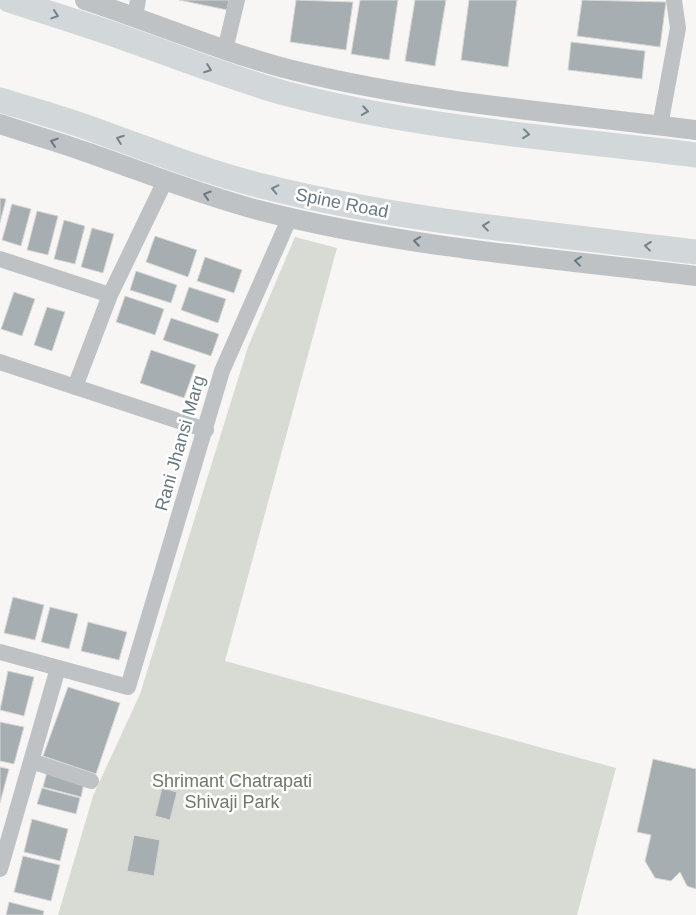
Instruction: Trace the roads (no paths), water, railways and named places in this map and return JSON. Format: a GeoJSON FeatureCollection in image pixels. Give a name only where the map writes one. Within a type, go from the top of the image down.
{"type":"FeatureCollection","features":[{"type":"Feature","properties":{"kind":"main road"},"geometry":{"type":"LineString","coordinates":[[9,0],[127,39],[218,73],[288,94],[348,108],[450,124],[696,155]]}},
{"type":"Feature","properties":{"kind":"main road","name":"Spine Road"},"geometry":{"type":"LineString","coordinates":[[0,100],[95,130],[187,164],[264,187],[339,204],[436,219],[696,252]]}},
{"type":"Feature","properties":{"kind":"street"},"geometry":{"type":"LineString","coordinates":[[85,0],[136,8],[225,50],[295,70],[362,86],[696,130]]}},
{"type":"Feature","properties":{"kind":"street"},"geometry":{"type":"LineString","coordinates":[[225,50],[237,0]]}},
{"type":"Feature","properties":{"kind":"street"},"geometry":{"type":"LineString","coordinates":[[660,126],[678,28],[674,0]]}},
{"type":"Feature","properties":{"kind":"street","name":"Spine Road"},"geometry":{"type":"LineString","coordinates":[[0,124],[87,152],[165,181],[258,210],[334,227],[433,243],[696,276]]}},
{"type":"Feature","properties":{"kind":"street"},"geometry":{"type":"LineString","coordinates":[[75,387],[110,295],[165,181]]}},
{"type":"Feature","properties":{"kind":"street","name":"Rani Jhansi Marg"},"geometry":{"type":"LineString","coordinates":[[58,668],[128,687],[222,371],[290,217]]}},
{"type":"Feature","properties":{"kind":"street"},"geometry":{"type":"LineString","coordinates":[[0,259],[110,295]]}},
{"type":"Feature","properties":{"kind":"street"},"geometry":{"type":"LineString","coordinates":[[0,362],[206,430]]}},
{"type":"Feature","properties":{"kind":"street"},"geometry":{"type":"LineString","coordinates":[[0,652],[58,668],[0,869]]}},
{"type":"Feature","properties":{"kind":"street"},"geometry":{"type":"LineString","coordinates":[[31,761],[91,781]]}},
{"type":"Feature","properties":{"kind":"park label","name":"Shrimant Chatrapati Shivaji Park"},"geometry":{"type":"Point","coordinates":[232,791]}}]}
